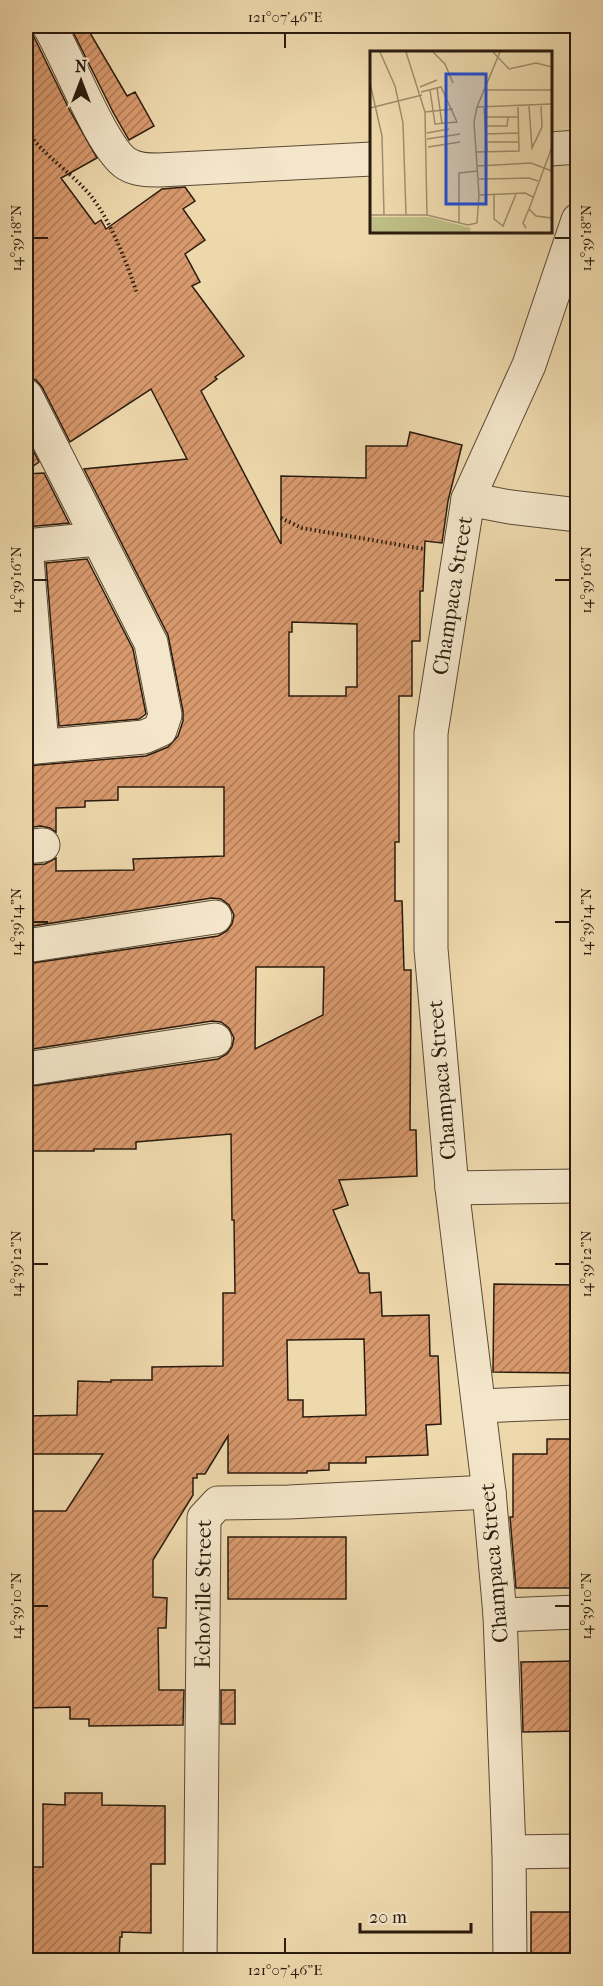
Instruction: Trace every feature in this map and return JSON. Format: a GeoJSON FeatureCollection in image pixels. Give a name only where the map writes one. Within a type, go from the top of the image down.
{"type":"FeatureCollection","features":[{"type":"Feature","properties":{"kind":"street"},"geometry":{"type":"LineString","coordinates":[[49,26],[105,136],[120,160],[130,166],[141,169],[192,169],[370,159]]}},
{"type":"Feature","properties":{"kind":"street"},"geometry":{"type":"LineString","coordinates":[[552,149],[578,147]]}},
{"type":"Feature","properties":{"kind":"street","name":"Champaca Street"},"geometry":{"type":"LineString","coordinates":[[510,1960],[509,1852],[500,1616],[489,1492],[452,1188],[431,949],[431,733],[468,499],[529,364],[572,252],[578,220]]}},
{"type":"Feature","properties":{"kind":"street"},"geometry":{"type":"LineString","coordinates":[[26,396],[151,643],[165,716],[160,730],[144,737],[34,747],[26,546],[97,539]]}},
{"type":"Feature","properties":{"kind":"street"},"geometry":{"type":"LineString","coordinates":[[468,499],[510,507],[578,514]]}},
{"type":"Feature","properties":{"kind":"street"},"geometry":{"type":"LineString","coordinates":[[26,946],[215,917]]}},
{"type":"Feature","properties":{"kind":"street"},"geometry":{"type":"LineString","coordinates":[[26,1069],[215,1040]]}},
{"type":"Feature","properties":{"kind":"street"},"geometry":{"type":"LineString","coordinates":[[452,1188],[578,1186]]}},
{"type":"Feature","properties":{"kind":"street"},"geometry":{"type":"LineString","coordinates":[[479,1406],[578,1402]]}},
{"type":"Feature","properties":{"kind":"street","name":"Echoville Street"},"geometry":{"type":"LineString","coordinates":[[200,1960],[204,1518],[218,1503],[301,1502],[489,1492]]}},
{"type":"Feature","properties":{"kind":"street"},"geometry":{"type":"LineString","coordinates":[[500,1616],[578,1612]]}},
{"type":"Feature","properties":{"kind":"street"},"geometry":{"type":"LineString","coordinates":[[509,1852],[578,1851]]}},
{"type":"Feature","properties":{"kind":"path"},"geometry":{"type":"LineString","coordinates":[[26,129],[32,139],[52,160],[90,195],[104,215],[129,268],[137,294]]}},
{"type":"Feature","properties":{"kind":"path"},"geometry":{"type":"LineString","coordinates":[[281,518],[302,528],[398,546],[459,554]]}},
{"type":"Feature","properties":{"kind":"building"},"geometry":{"type":"Polygon","coordinates":[[[26,26],[30,26],[69,109],[97,158],[61,178],[95,224],[101,220],[106,229],[162,189],[185,187],[195,201],[183,209],[205,240],[185,254],[200,282],[192,286],[244,356],[215,377],[217,379],[201,391],[281,544],[281,476],[366,478],[366,446],[407,446],[410,432],[462,445],[448,501],[442,543],[425,541],[423,591],[420,591],[420,641],[412,641],[412,696],[399,696],[399,842],[395,842],[395,901],[402,901],[404,970],[411,970],[410,1130],[416,1130],[417,1176],[339,1180],[348,1205],[333,1210],[359,1273],[369,1273],[370,1293],[381,1292],[382,1316],[429,1315],[430,1356],[438,1356],[441,1424],[426,1425],[428,1455],[366,1457],[366,1463],[329,1463],[329,1470],[307,1471],[307,1473],[228,1473],[228,1436],[205,1474],[197,1474],[197,1478],[193,1478],[193,1495],[153,1560],[153,1597],[167,1598],[166,1628],[158,1628],[159,1690],[184,1690],[183,1725],[89,1726],[89,1719],[70,1719],[70,1707],[26,1708],[26,1511],[66,1511],[103,1454],[26,1454],[26,1416],[77,1415],[78,1381],[152,1380],[152,1367],[223,1366],[223,1293],[235,1293],[231,1134],[136,1142],[136,1149],[26,1151],[26,1087],[218,1059],[227,1054],[234,1038],[229,1028],[221,1022],[212,1021],[26,1050],[26,964],[218,936],[227,931],[234,915],[229,905],[221,899],[212,898],[26,927],[26,865],[45,864],[56,858],[56,871],[134,870],[133,859],[224,856],[224,787],[118,787],[118,800],[85,801],[85,807],[56,808],[56,832],[41,826],[26,828],[26,766],[146,756],[168,747],[178,736],[183,721],[183,711],[168,635],[84,469],[187,459],[151,389],[70,442],[42,387],[36,380],[26,378],[26,26]],[[292,622],[292,632],[289,632],[289,696],[346,696],[346,687],[357,687],[357,624],[292,622]],[[256,967],[255,1049],[323,1015],[324,967],[256,967]],[[364,1339],[287,1340],[288,1400],[303,1400],[303,1417],[366,1415],[364,1339]]]}},
{"type":"Feature","properties":{"kind":"building"},"geometry":{"type":"Polygon","coordinates":[[[70,26],[86,26],[127,96],[135,92],[154,126],[129,140],[70,26]]]}},
{"type":"Feature","properties":{"kind":"building"},"geometry":{"type":"Polygon","coordinates":[[[26,437],[39,462],[26,471],[26,437]]]}},
{"type":"Feature","properties":{"kind":"building"},"geometry":{"type":"Polygon","coordinates":[[[44,473],[69,523],[26,527],[26,474],[44,473]]]}},
{"type":"Feature","properties":{"kind":"building"},"geometry":{"type":"Polygon","coordinates":[[[87,559],[133,649],[146,714],[139,719],[59,726],[46,563],[87,559]]]}},
{"type":"Feature","properties":{"kind":"building"},"geometry":{"type":"Polygon","coordinates":[[[494,1284],[578,1285],[578,1373],[493,1372],[494,1284]]]}},
{"type":"Feature","properties":{"kind":"building"},"geometry":{"type":"Polygon","coordinates":[[[547,1439],[578,1439],[578,1588],[516,1588],[510,1517],[513,1517],[513,1454],[547,1454],[547,1439]]]}},
{"type":"Feature","properties":{"kind":"building"},"geometry":{"type":"Polygon","coordinates":[[[228,1537],[346,1537],[346,1599],[228,1599],[228,1537]]]}},
{"type":"Feature","properties":{"kind":"building"},"geometry":{"type":"Polygon","coordinates":[[[578,1661],[578,1731],[523,1732],[521,1662],[578,1661]]]}},
{"type":"Feature","properties":{"kind":"building"},"geometry":{"type":"Polygon","coordinates":[[[221,1690],[235,1690],[235,1724],[221,1724],[221,1690]]]}},
{"type":"Feature","properties":{"kind":"building"},"geometry":{"type":"Polygon","coordinates":[[[65,1793],[102,1793],[102,1805],[165,1806],[165,1864],[151,1864],[151,1933],[122,1932],[119,1960],[33,1960],[32,1867],[43,1867],[43,1804],[65,1805],[65,1793]]]}},
{"type":"Feature","properties":{"kind":"building"},"geometry":{"type":"Polygon","coordinates":[[[531,1912],[578,1912],[578,1960],[531,1960],[531,1912]]]}}]}
